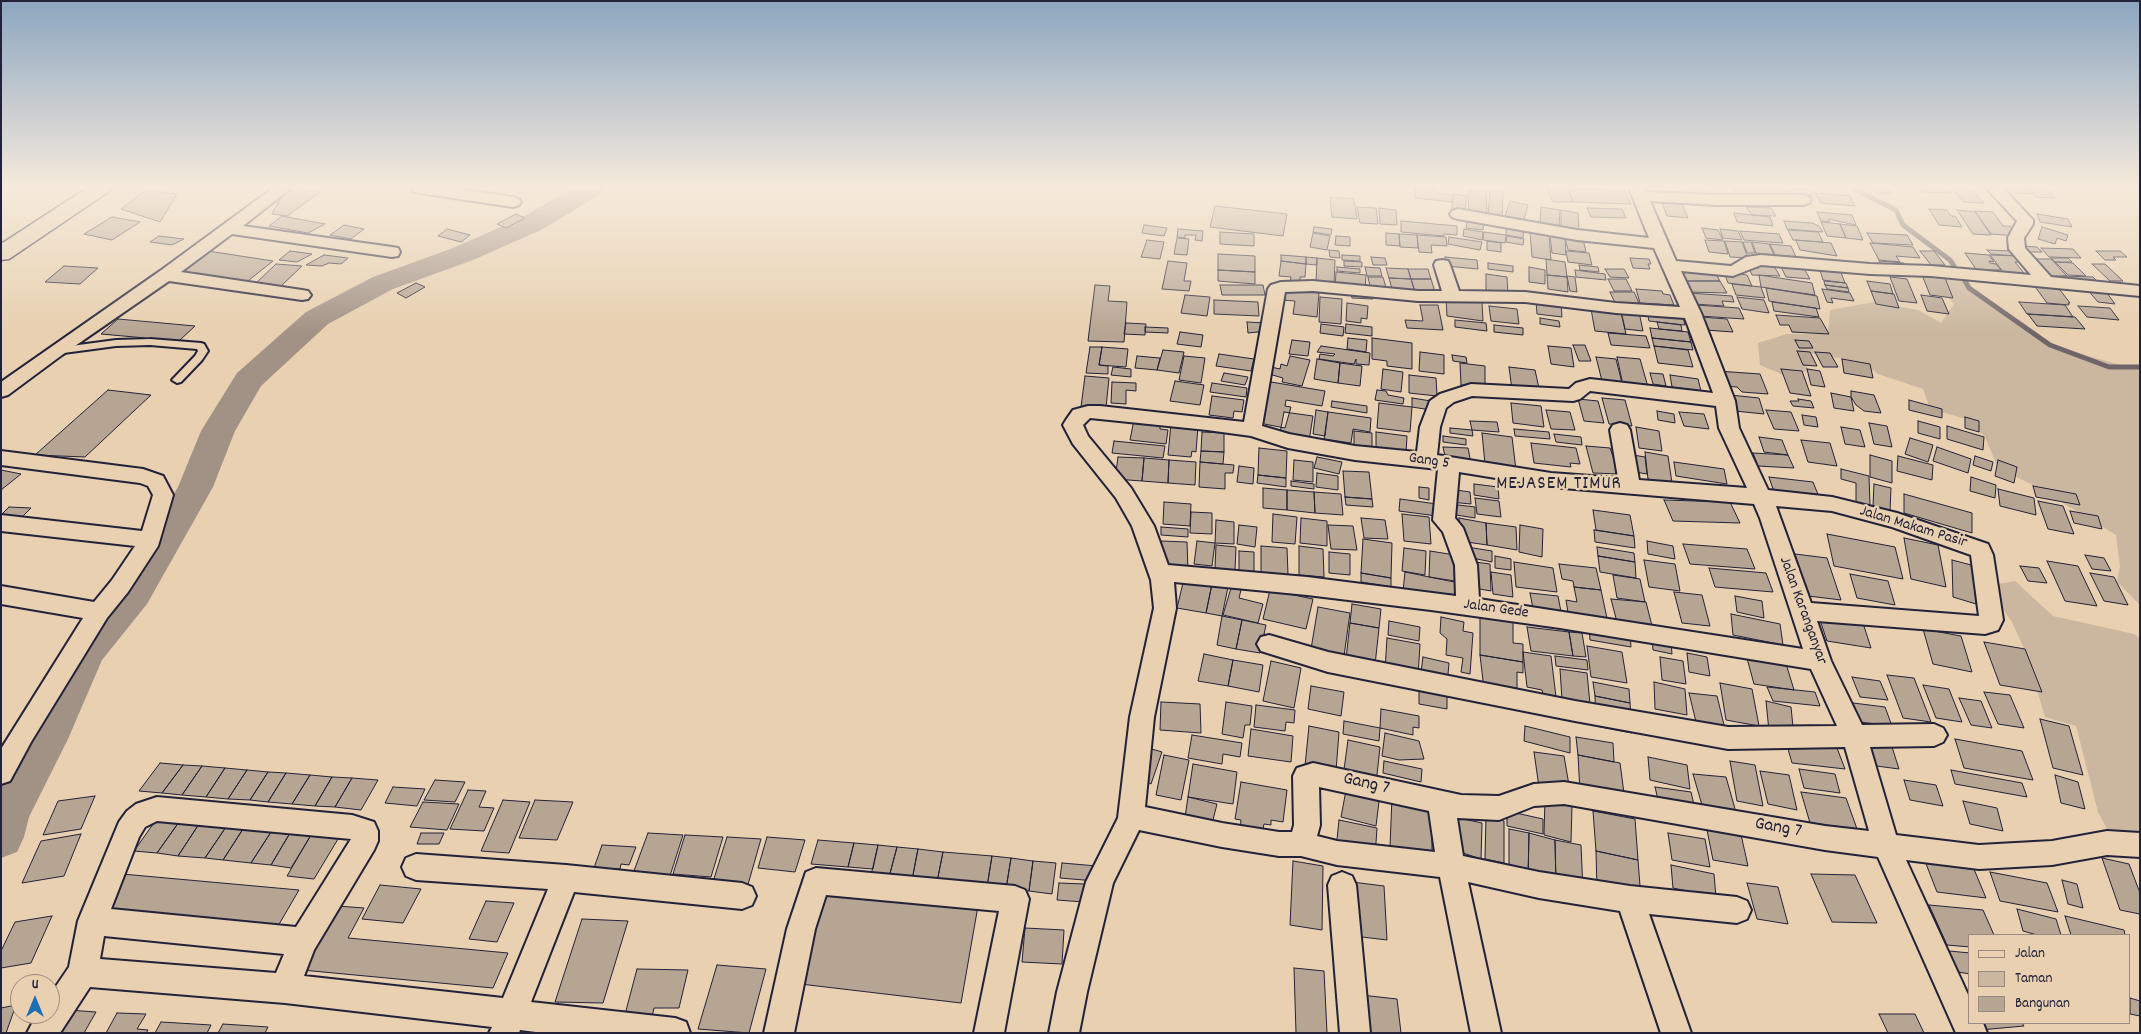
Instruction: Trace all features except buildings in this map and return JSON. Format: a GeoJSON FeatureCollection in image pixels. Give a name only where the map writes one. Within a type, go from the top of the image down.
{"type":"FeatureCollection","features":[{"type":"Feature","properties":{"kind":"main road"},"geometry":{"type":"LineString","coordinates":[[1,254],[28,236]]}},
{"type":"Feature","properties":{"kind":"street"},"geometry":{"type":"LineString","coordinates":[[1,391],[55,351],[221,236]]}},
{"type":"Feature","properties":{"kind":"street"},"geometry":{"type":"LineString","coordinates":[[282,236],[392,252]]}},
{"type":"Feature","properties":{"kind":"street"},"geometry":{"type":"LineString","coordinates":[[1589,236],[1660,244]]}},
{"type":"Feature","properties":{"kind":"street","name":"Jalan Karanganyar"},"geometry":{"type":"LineString","coordinates":[[1657,236],[1692,313],[1725,401],[1729,428],[1770,518],[1819,661],[1854,736],[1886,845],[1960,1011],[1972,1033]]}},
{"type":"Feature","properties":{"kind":"street"},"geometry":{"type":"LineString","coordinates":[[2017,236],[2017,249],[2046,282]]}},
{"type":"Feature","properties":{"kind":"street"},"geometry":{"type":"LineString","coordinates":[[1670,266],[1733,271],[1761,260],[1870,269],[1931,271],[2140,291]]}},
{"type":"Feature","properties":{"kind":"street"},"geometry":{"type":"LineString","coordinates":[[1442,265],[1452,295]]}},
{"type":"Feature","properties":{"kind":"street"},"geometry":{"type":"LineString","coordinates":[[166,275],[302,295]]}},
{"type":"Feature","properties":{"kind":"street"},"geometry":{"type":"LineString","coordinates":[[1252,430],[1278,289],[1288,286],[1312,286],[1418,296],[1525,297],[1616,308],[1692,313]]}},
{"type":"Feature","properties":{"kind":"street"},"geometry":{"type":"LineString","coordinates":[[1426,460],[1430,427],[1438,405],[1447,398],[1471,390],[1573,395],[1583,387],[1590,385],[1725,401]]}},
{"type":"Feature","properties":{"kind":"street","name":"Gang 5"},"geometry":{"type":"LineString","coordinates":[[1166,576],[1143,526],[1124,493],[1080,439],[1073,425],[1080,415],[1088,412],[1100,412],[1198,422],[1252,430],[1288,441],[1355,453],[1426,460],[1551,480],[1761,496]]}},
{"type":"Feature","properties":{"kind":"street"},"geometry":{"type":"LineString","coordinates":[[1620,430],[1630,487]]}},
{"type":"Feature","properties":{"kind":"street"},"geometry":{"type":"LineString","coordinates":[[1,458],[143,476],[156,481],[163,495],[150,540],[120,586],[99,612],[12,734],[1,773]]}},
{"type":"Feature","properties":{"kind":"street"},"geometry":{"type":"LineString","coordinates":[[1448,464],[1444,520],[1452,528],[1466,565],[1468,607]]}},
{"type":"Feature","properties":{"kind":"street","name":"Jalan Makam Pasir"},"geometry":{"type":"LineString","coordinates":[[1761,496],[1832,504],[1897,521],[1980,550],[1991,620],[1990,624],[1985,624],[1801,611]]}},
{"type":"Feature","properties":{"kind":"street"},"geometry":{"type":"LineString","coordinates":[[1,523],[150,540]]}},
{"type":"Feature","properties":{"kind":"street"},"geometry":{"type":"LineString","coordinates":[[1064,1033],[1072,992],[1100,882],[1131,819],[1142,717],[1165,608],[1166,576]]}},
{"type":"Feature","properties":{"kind":"street","name":"Jalan Gede"},"geometry":{"type":"LineString","coordinates":[[1166,576],[1307,586],[1560,619],[1819,661]]}},
{"type":"Feature","properties":{"kind":"street"},"geometry":{"type":"LineString","coordinates":[[1,595],[99,612]]}},
{"type":"Feature","properties":{"kind":"street"},"geometry":{"type":"LineString","coordinates":[[1269,644],[1338,664],[1575,712],[1728,738],[1934,735]]}},
{"type":"Feature","properties":{"kind":"street","name":"Gang 7"},"geometry":{"type":"LineString","coordinates":[[1301,844],[1307,826],[1306,776],[1309,774],[1461,807],[1499,808],[1534,795],[1564,793],[1825,838],[1979,857],[2043,854],[2107,843],[2140,845]]}},
{"type":"Feature","properties":{"kind":"street"},"geometry":{"type":"LineString","coordinates":[[1441,802],[1451,866],[1486,1033]]}},
{"type":"Feature","properties":{"kind":"street"},"geometry":{"type":"LineString","coordinates":[[42,1033],[83,972],[92,921],[128,830],[136,819],[145,812],[157,808],[352,827],[362,830],[366,834],[366,841],[303,942],[285,988]]}},
{"type":"Feature","properties":{"kind":"street"},"geometry":{"type":"LineString","coordinates":[[1131,819],[1139,818],[1279,844],[1301,844],[1337,853],[1451,866],[1539,885],[1630,899],[1737,910]]}},
{"type":"Feature","properties":{"kind":"street"},"geometry":{"type":"LineString","coordinates":[[416,867],[566,878],[742,896]]}},
{"type":"Feature","properties":{"kind":"street"},"geometry":{"type":"LineString","coordinates":[[779,1033],[801,929],[818,874],[1015,899],[989,1033]]}},
{"type":"Feature","properties":{"kind":"street"},"geometry":{"type":"LineString","coordinates":[[509,1023],[566,878]]}},
{"type":"Feature","properties":{"kind":"street"},"geometry":{"type":"LineString","coordinates":[[1342,885],[1355,1033]]}},
{"type":"Feature","properties":{"kind":"street"},"geometry":{"type":"LineString","coordinates":[[1630,899],[1676,1033]]}},
{"type":"Feature","properties":{"kind":"street"},"geometry":{"type":"LineString","coordinates":[[92,921],[303,942]]}},
{"type":"Feature","properties":{"kind":"street"},"geometry":{"type":"LineString","coordinates":[[83,972],[285,988],[509,1023],[675,1033]]}},
{"type":"Feature","properties":{"kind":"lane"},"geometry":{"type":"LineString","coordinates":[[55,351],[116,343],[150,342],[201,346],[203,351],[199,358],[176,380]]}},
{"type":"Feature","properties":{"kind":"green space"},"geometry":{"type":"Polygon","coordinates":[[[1927,274],[1955,276],[2050,345],[2127,367],[2140,368],[2140,605],[2117,582],[2120,566],[2116,535],[2033,485],[1998,468],[1985,437],[1963,418],[1930,409],[1923,389],[1878,374],[1863,362],[1797,351],[1809,370],[1788,377],[1760,365],[1758,343],[1787,334],[1828,334],[1830,310],[1874,302],[1918,310],[1941,323],[1954,304],[1927,274]]]}},
{"type":"Feature","properties":{"kind":"green space"},"geometry":{"type":"Polygon","coordinates":[[[2015,581],[2053,616],[2134,634],[2140,638],[2140,858],[2121,855],[2098,812],[2076,726],[2045,717],[2026,653],[2012,622],[1987,586],[2015,581]]]}},
{"type":"Feature","properties":{"kind":"waterway"},"geometry":{"type":"LineString","coordinates":[[1,837],[7,815],[47,739],[86,651],[133,594],[195,487],[218,431],[248,380],[317,318],[383,283],[463,254],[503,236]]}},
{"type":"Feature","properties":{"kind":"waterway"},"geometry":{"type":"LineString","coordinates":[[1918,236],[1950,260],[1954,266]]}},
{"type":"Feature","properties":{"kind":"waterway"},"geometry":{"type":"LineString","coordinates":[[1965,281],[1969,288],[2050,345],[2109,367],[2140,367]]}},
{"type":"Feature","properties":{"kind":"district","name":"MEJASEM TIMUR"},"geometry":{"type":"Point","coordinates":[1559,485]}}]}
